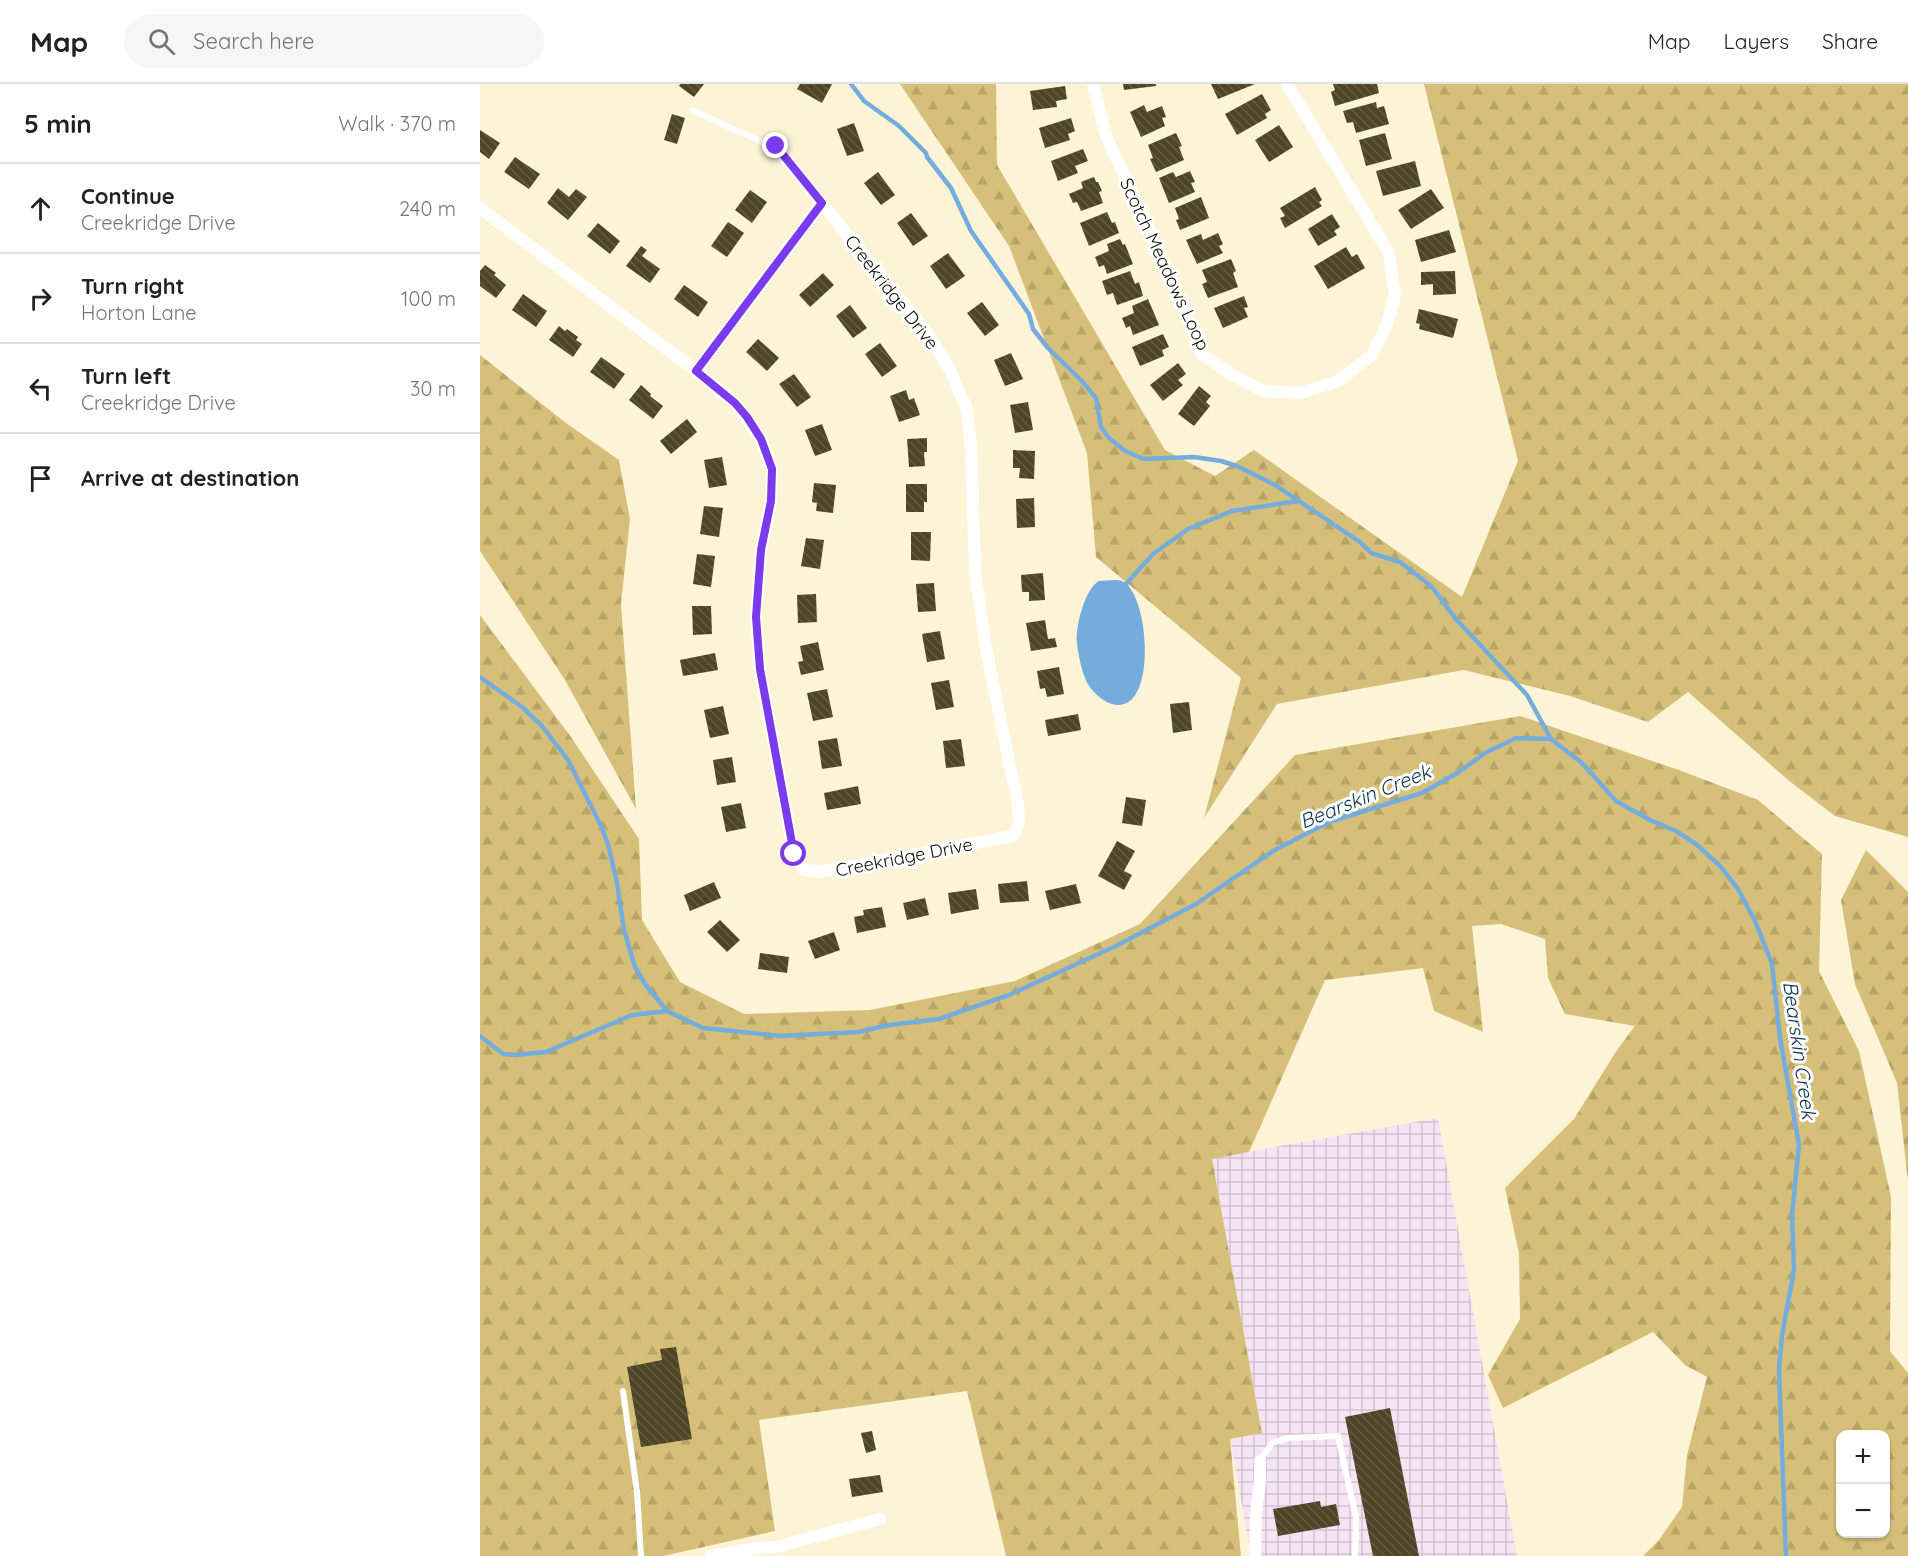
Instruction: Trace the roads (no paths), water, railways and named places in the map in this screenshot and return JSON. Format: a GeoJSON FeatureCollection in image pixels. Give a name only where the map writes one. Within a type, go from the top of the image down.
{"type":"FeatureCollection","features":[{"type":"Feature","properties":{"kind":"street","name":"Scotch Meadows Loop"},"geometry":{"type":"LineString","coordinates":[[1093,84],[1106,136],[1151,233],[1202,354],[1232,375],[1263,391],[1300,393],[1338,381],[1372,355],[1387,324],[1395,295],[1389,253],[1287,84]]}},
{"type":"Feature","properties":{"kind":"street","name":"Creekridge Drive"},"geometry":{"type":"LineString","coordinates":[[480,208],[735,403],[761,439],[772,469],[771,501],[761,550],[756,617],[760,669],[794,854],[803,869],[820,872],[1013,836],[1019,824],[1018,805],[986,650],[975,572],[971,446],[966,407],[950,370],[927,332],[776,146]]}},
{"type":"Feature","properties":{"kind":"street"},"geometry":{"type":"LineString","coordinates":[[696,371],[822,203]]}},
{"type":"Feature","properties":{"kind":"street"},"geometry":{"type":"LineString","coordinates":[[1255,1556],[1260,1461]]}},
{"type":"Feature","properties":{"kind":"street"},"geometry":{"type":"LineString","coordinates":[[711,1556],[776,1547],[880,1518]]}},
{"type":"Feature","properties":{"kind":"street"},"geometry":{"type":"LineString","coordinates":[[776,1547],[789,1556]]}},
{"type":"Feature","properties":{"kind":"lane"},"geometry":{"type":"LineString","coordinates":[[692,110],[776,146]]}},
{"type":"Feature","properties":{"kind":"lane"},"geometry":{"type":"LineString","coordinates":[[622,1391],[637,1492],[641,1556]]}},
{"type":"Feature","properties":{"kind":"lane"},"geometry":{"type":"LineString","coordinates":[[1260,1461],[1272,1443],[1288,1438],[1338,1436],[1356,1518],[1356,1556]]}},
{"type":"Feature","properties":{"kind":"water"},"geometry":{"type":"Polygon","coordinates":[[[1099,581],[1122,581],[1131,589],[1143,624],[1144,668],[1140,687],[1131,700],[1119,705],[1104,700],[1090,687],[1078,651],[1079,618],[1089,591],[1099,581]]]}},
{"type":"Feature","properties":{"kind":"waterway"},"geometry":{"type":"LineString","coordinates":[[851,84],[864,101],[899,126],[926,153],[951,188],[971,231],[1029,314],[1033,329],[1096,398],[1101,427],[1109,438],[1125,451],[1144,459],[1194,457],[1237,466],[1275,485],[1360,542],[1371,553],[1400,562],[1432,587],[1455,618],[1527,695],[1551,739]]}},
{"type":"Feature","properties":{"kind":"waterway"},"geometry":{"type":"LineString","coordinates":[[1126,588],[1126,584],[1153,554],[1188,529],[1232,511],[1298,501]]}},
{"type":"Feature","properties":{"kind":"waterway","name":"Bearskin Creek"},"geometry":{"type":"LineString","coordinates":[[480,677],[522,707],[542,726],[568,760],[608,844],[624,930],[635,967],[645,984],[667,1011],[703,1028],[780,1036],[858,1032],[889,1025],[939,1019],[1009,995],[1116,946],[1196,904],[1273,851],[1329,822],[1422,793],[1459,772],[1485,753],[1516,738],[1551,739],[1582,763],[1616,801],[1676,831],[1696,844],[1721,867],[1738,889],[1755,921],[1772,964],[1780,1038],[1799,1145],[1792,1215],[1794,1270],[1782,1335],[1779,1370],[1786,1556]]}},
{"type":"Feature","properties":{"kind":"waterway"},"geometry":{"type":"LineString","coordinates":[[480,1036],[503,1054],[546,1052],[632,1015],[667,1011]]}}]}
